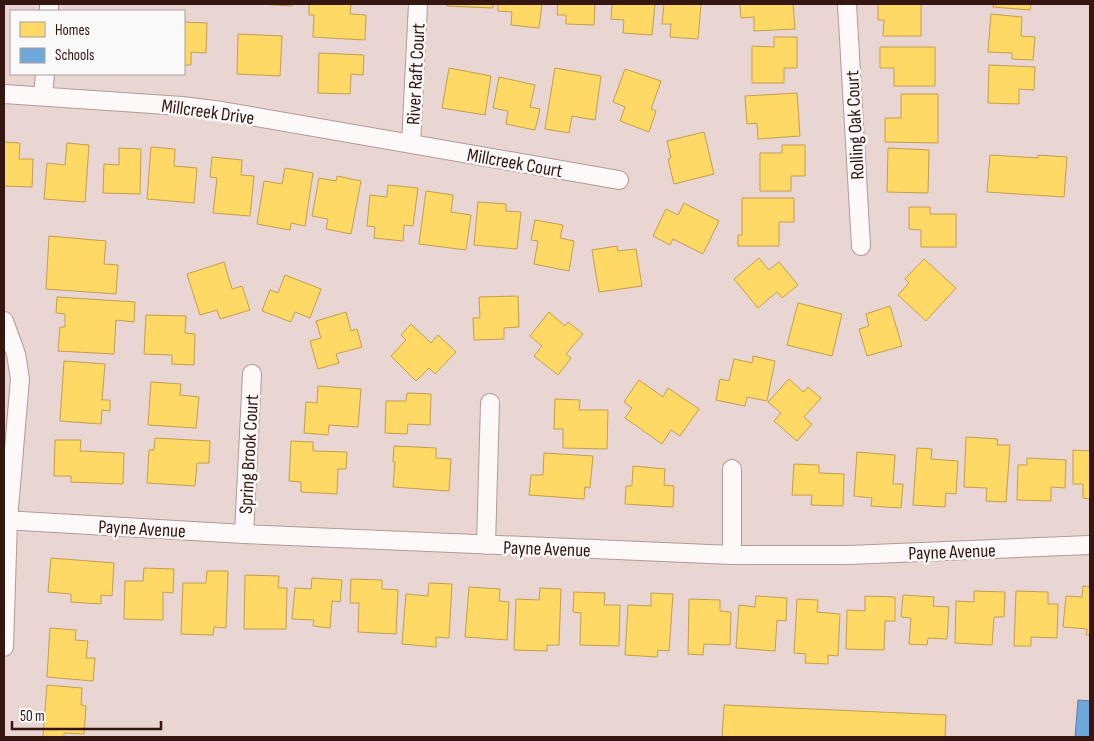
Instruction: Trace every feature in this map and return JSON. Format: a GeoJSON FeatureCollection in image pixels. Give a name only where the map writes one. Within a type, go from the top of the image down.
{"type":"FeatureCollection","features":[{"type":"Feature","properties":{"kind":"street","name":"River Raft Court"},"geometry":{"type":"LineString","coordinates":[[411,144],[418,4]]}},
{"type":"Feature","properties":{"kind":"street","name":"Rolling Oak Court"},"geometry":{"type":"LineString","coordinates":[[847,4],[861,246]]}},
{"type":"Feature","properties":{"kind":"street"},"geometry":{"type":"LineString","coordinates":[[44,96],[45,75]]}},
{"type":"Feature","properties":{"kind":"street","name":"Millcreek Drive"},"geometry":{"type":"LineString","coordinates":[[4,94],[192,107],[411,144]]}},
{"type":"Feature","properties":{"kind":"street","name":"Millcreek Court"},"geometry":{"type":"LineString","coordinates":[[411,144],[619,180]]}},
{"type":"Feature","properties":{"kind":"street"},"geometry":{"type":"LineString","coordinates":[[4,321],[16,354],[20,379],[6,520],[4,647]]}},
{"type":"Feature","properties":{"kind":"street","name":"Spring Brook Court"},"geometry":{"type":"LineString","coordinates":[[244,534],[252,374]]}},
{"type":"Feature","properties":{"kind":"street"},"geometry":{"type":"LineString","coordinates":[[486,545],[490,402]]}},
{"type":"Feature","properties":{"kind":"street"},"geometry":{"type":"LineString","coordinates":[[732,469],[732,555]]}},
{"type":"Feature","properties":{"kind":"street","name":"Payne Avenue"},"geometry":{"type":"LineString","coordinates":[[6,520],[244,534],[732,555],[849,555],[1090,545]]}},
{"type":"Feature","properties":{"kind":"building: Homes"},"geometry":{"type":"Polygon","coordinates":[[[260,4],[292,4],[292,6],[260,4]]]}},
{"type":"Feature","properties":{"kind":"building: Homes"},"geometry":{"type":"Polygon","coordinates":[[[309,4],[351,4],[350,14],[366,15],[365,40],[313,37],[314,15],[309,15],[309,4]]]}},
{"type":"Feature","properties":{"kind":"building: Homes"},"geometry":{"type":"Polygon","coordinates":[[[447,4],[493,4],[493,8],[447,6],[447,4]]]}},
{"type":"Feature","properties":{"kind":"building: Homes"},"geometry":{"type":"Polygon","coordinates":[[[498,4],[542,4],[539,28],[511,25],[512,12],[498,11],[498,4]]]}},
{"type":"Feature","properties":{"kind":"building: Homes"},"geometry":{"type":"Polygon","coordinates":[[[558,4],[595,4],[594,25],[566,24],[566,15],[557,15],[558,4]]]}},
{"type":"Feature","properties":{"kind":"building: Homes"},"geometry":{"type":"Polygon","coordinates":[[[612,4],[655,4],[652,35],[623,33],[624,20],[611,19],[612,4]]]}},
{"type":"Feature","properties":{"kind":"building: Homes"},"geometry":{"type":"Polygon","coordinates":[[[664,4],[701,4],[698,39],[670,37],[671,24],[662,24],[664,4]]]}},
{"type":"Feature","properties":{"kind":"building: Homes"},"geometry":{"type":"Polygon","coordinates":[[[740,4],[793,4],[795,29],[754,31],[754,17],[741,18],[740,4]]]}},
{"type":"Feature","properties":{"kind":"building: Homes"},"geometry":{"type":"Polygon","coordinates":[[[878,4],[921,4],[921,36],[883,36],[884,20],[878,20],[878,4]]]}},
{"type":"Feature","properties":{"kind":"building: Homes"},"geometry":{"type":"Polygon","coordinates":[[[994,4],[1031,4],[1030,10],[993,7],[994,4]]]}},
{"type":"Feature","properties":{"kind":"building: Homes"},"geometry":{"type":"Polygon","coordinates":[[[991,14],[1022,17],[1021,36],[1035,37],[1033,60],[1012,59],[1012,53],[988,52],[991,14]]]}},
{"type":"Feature","properties":{"kind":"building: Homes"},"geometry":{"type":"Polygon","coordinates":[[[185,22],[207,23],[206,53],[191,52],[191,65],[185,65],[185,22]]]}},
{"type":"Feature","properties":{"kind":"building: Homes"},"geometry":{"type":"Polygon","coordinates":[[[238,34],[282,36],[280,76],[237,74],[238,34]]]}},
{"type":"Feature","properties":{"kind":"building: Homes"},"geometry":{"type":"Polygon","coordinates":[[[774,37],[797,37],[797,68],[784,68],[784,83],[752,83],[752,46],[774,47],[774,37]]]}},
{"type":"Feature","properties":{"kind":"building: Homes"},"geometry":{"type":"Polygon","coordinates":[[[880,47],[935,47],[935,86],[894,86],[894,68],[880,68],[880,47]]]}},
{"type":"Feature","properties":{"kind":"building: Homes"},"geometry":{"type":"Polygon","coordinates":[[[319,53],[364,55],[363,75],[351,74],[350,94],[318,93],[319,53]]]}},
{"type":"Feature","properties":{"kind":"building: Homes"},"geometry":{"type":"Polygon","coordinates":[[[989,65],[1035,67],[1034,90],[1019,89],[1019,104],[988,103],[989,65]]]}},
{"type":"Feature","properties":{"kind":"building: Homes"},"geometry":{"type":"Polygon","coordinates":[[[449,68],[491,76],[485,115],[442,108],[449,68]]]}},
{"type":"Feature","properties":{"kind":"building: Homes"},"geometry":{"type":"Polygon","coordinates":[[[555,68],[601,76],[595,120],[572,116],[569,133],[545,129],[555,68]]]}},
{"type":"Feature","properties":{"kind":"building: Homes"},"geometry":{"type":"Polygon","coordinates":[[[625,69],[661,81],[651,109],[656,111],[649,132],[620,121],[625,107],[613,102],[625,69]]]}},
{"type":"Feature","properties":{"kind":"building: Homes"},"geometry":{"type":"Polygon","coordinates":[[[499,77],[535,85],[530,107],[540,109],[535,130],[506,124],[508,111],[493,108],[499,77]]]}},
{"type":"Feature","properties":{"kind":"building: Homes"},"geometry":{"type":"Polygon","coordinates":[[[797,93],[800,136],[758,139],[757,123],[747,124],[745,96],[797,93]]]}},
{"type":"Feature","properties":{"kind":"building: Homes"},"geometry":{"type":"Polygon","coordinates":[[[901,94],[938,94],[938,143],[885,142],[885,118],[901,118],[901,94]]]}},
{"type":"Feature","properties":{"kind":"building: Homes"},"geometry":{"type":"Polygon","coordinates":[[[704,132],[714,174],[674,184],[668,159],[671,158],[667,141],[704,132]]]}},
{"type":"Feature","properties":{"kind":"building: Homes"},"geometry":{"type":"Polygon","coordinates":[[[4,142],[20,143],[19,159],[33,159],[32,187],[4,186],[4,142]]]}},
{"type":"Feature","properties":{"kind":"building: Homes"},"geometry":{"type":"Polygon","coordinates":[[[67,143],[89,145],[85,202],[44,199],[47,163],[65,165],[67,143]]]}},
{"type":"Feature","properties":{"kind":"building: Homes"},"geometry":{"type":"Polygon","coordinates":[[[782,145],[805,145],[805,176],[791,176],[791,191],[760,191],[760,153],[782,153],[782,145]]]}},
{"type":"Feature","properties":{"kind":"building: Homes"},"geometry":{"type":"Polygon","coordinates":[[[151,147],[175,149],[174,166],[197,168],[194,203],[147,199],[151,147]]]}},
{"type":"Feature","properties":{"kind":"building: Homes"},"geometry":{"type":"Polygon","coordinates":[[[119,148],[141,149],[140,194],[103,193],[104,164],[119,165],[119,148]]]}},
{"type":"Feature","properties":{"kind":"building: Homes"},"geometry":{"type":"Polygon","coordinates":[[[888,148],[929,150],[928,193],[887,192],[888,148]]]}},
{"type":"Feature","properties":{"kind":"building: Homes"},"geometry":{"type":"Polygon","coordinates":[[[990,155],[1038,158],[1038,155],[1067,157],[1064,197],[987,192],[990,155]]]}},
{"type":"Feature","properties":{"kind":"building: Homes"},"geometry":{"type":"Polygon","coordinates":[[[212,157],[242,160],[241,175],[254,176],[250,216],[213,213],[217,178],[210,177],[212,157]]]}},
{"type":"Feature","properties":{"kind":"building: Homes"},"geometry":{"type":"Polygon","coordinates":[[[285,168],[313,173],[305,226],[291,223],[290,230],[257,224],[264,181],[282,184],[285,168]]]}},
{"type":"Feature","properties":{"kind":"building: Homes"},"geometry":{"type":"Polygon","coordinates":[[[337,176],[361,181],[351,234],[326,229],[328,219],[312,216],[319,178],[336,181],[337,176]]]}},
{"type":"Feature","properties":{"kind":"building: Homes"},"geometry":{"type":"Polygon","coordinates":[[[388,185],[418,188],[413,226],[404,225],[403,241],[374,238],[375,227],[367,226],[370,195],[387,197],[388,185]]]}},
{"type":"Feature","properties":{"kind":"building: Homes"},"geometry":{"type":"Polygon","coordinates":[[[426,191],[453,195],[451,212],[471,215],[466,250],[419,244],[426,191]]]}},
{"type":"Feature","properties":{"kind":"building: Homes"},"geometry":{"type":"Polygon","coordinates":[[[742,198],[794,198],[794,222],[779,222],[779,246],[738,246],[738,235],[742,235],[742,198]]]}},
{"type":"Feature","properties":{"kind":"building: Homes"},"geometry":{"type":"Polygon","coordinates":[[[478,202],[506,204],[506,211],[521,212],[517,249],[474,245],[478,202]]]}},
{"type":"Feature","properties":{"kind":"building: Homes"},"geometry":{"type":"Polygon","coordinates":[[[684,203],[719,221],[703,254],[673,239],[670,245],[653,236],[666,209],[678,215],[684,203]]]}},
{"type":"Feature","properties":{"kind":"building: Homes"},"geometry":{"type":"Polygon","coordinates":[[[909,207],[930,207],[930,214],[956,214],[956,247],[921,247],[921,230],[909,229],[909,207]]]}},
{"type":"Feature","properties":{"kind":"building: Homes"},"geometry":{"type":"Polygon","coordinates":[[[535,220],[563,225],[560,238],[574,241],[569,271],[534,264],[538,241],[531,240],[535,220]]]}},
{"type":"Feature","properties":{"kind":"building: Homes"},"geometry":{"type":"Polygon","coordinates":[[[49,236],[106,241],[104,264],[118,265],[116,294],[46,289],[49,236]]]}},
{"type":"Feature","properties":{"kind":"building: Homes"},"geometry":{"type":"Polygon","coordinates":[[[617,246],[618,251],[636,249],[642,286],[599,292],[592,250],[617,246]]]}},
{"type":"Feature","properties":{"kind":"building: Homes"},"geometry":{"type":"Polygon","coordinates":[[[759,258],[769,270],[779,262],[798,285],[782,298],[777,292],[758,308],[734,279],[759,258]]]}},
{"type":"Feature","properties":{"kind":"building: Homes"},"geometry":{"type":"Polygon","coordinates":[[[924,259],[956,288],[926,321],[898,295],[909,283],[905,279],[924,259]]]}},
{"type":"Feature","properties":{"kind":"building: Homes"},"geometry":{"type":"Polygon","coordinates":[[[224,262],[232,289],[242,286],[250,310],[220,319],[217,310],[200,315],[187,274],[224,262]]]}},
{"type":"Feature","properties":{"kind":"building: Homes"},"geometry":{"type":"Polygon","coordinates":[[[285,275],[321,289],[310,318],[295,312],[291,322],[262,311],[270,290],[278,293],[285,275]]]}},
{"type":"Feature","properties":{"kind":"building: Homes"},"geometry":{"type":"Polygon","coordinates":[[[518,296],[519,327],[504,328],[504,339],[474,340],[473,318],[480,318],[479,297],[518,296]]]}},
{"type":"Feature","properties":{"kind":"building: Homes"},"geometry":{"type":"Polygon","coordinates":[[[57,297],[135,302],[134,322],[116,320],[114,354],[58,351],[60,327],[65,327],[65,314],[56,313],[57,297]]]}},
{"type":"Feature","properties":{"kind":"building: Homes"},"geometry":{"type":"Polygon","coordinates":[[[798,303],[842,314],[832,356],[787,345],[798,303]]]}},
{"type":"Feature","properties":{"kind":"building: Homes"},"geometry":{"type":"Polygon","coordinates":[[[890,306],[902,346],[867,356],[859,329],[869,326],[866,314],[890,306]]]}},
{"type":"Feature","properties":{"kind":"building: Homes"},"geometry":{"type":"Polygon","coordinates":[[[346,312],[351,331],[357,329],[362,347],[336,354],[339,363],[318,369],[310,341],[321,338],[316,321],[346,312]]]}},
{"type":"Feature","properties":{"kind":"building: Homes"},"geometry":{"type":"Polygon","coordinates":[[[549,312],[565,326],[568,322],[583,334],[566,354],[571,358],[558,375],[534,356],[542,346],[530,336],[549,312]]]}},
{"type":"Feature","properties":{"kind":"building: Homes"},"geometry":{"type":"Polygon","coordinates":[[[146,315],[186,316],[185,333],[195,334],[194,365],[172,364],[172,355],[144,354],[146,315]]]}},
{"type":"Feature","properties":{"kind":"building: Homes"},"geometry":{"type":"Polygon","coordinates":[[[411,324],[431,343],[438,335],[456,352],[435,374],[429,368],[416,381],[391,356],[406,340],[401,335],[411,324]]]}},
{"type":"Feature","properties":{"kind":"building: Homes"},"geometry":{"type":"Polygon","coordinates":[[[753,356],[775,361],[767,401],[747,397],[745,406],[716,400],[720,379],[729,381],[734,359],[752,363],[753,356]]]}},
{"type":"Feature","properties":{"kind":"building: Homes"},"geometry":{"type":"Polygon","coordinates":[[[64,361],[105,364],[102,400],[110,400],[110,411],[102,410],[101,424],[60,421],[64,361]]]}},
{"type":"Feature","properties":{"kind":"building: Homes"},"geometry":{"type":"Polygon","coordinates":[[[789,379],[803,392],[808,387],[821,398],[804,417],[812,424],[797,441],[774,421],[781,413],[768,402],[789,379]]]}},
{"type":"Feature","properties":{"kind":"building: Homes"},"geometry":{"type":"Polygon","coordinates":[[[639,380],[663,397],[668,388],[699,409],[680,436],[671,430],[662,444],[625,418],[632,408],[624,402],[639,380]]]}},
{"type":"Feature","properties":{"kind":"building: Homes"},"geometry":{"type":"Polygon","coordinates":[[[151,382],[181,384],[180,395],[199,397],[196,428],[148,425],[151,382]]]}},
{"type":"Feature","properties":{"kind":"building: Homes"},"geometry":{"type":"Polygon","coordinates":[[[318,386],[361,389],[358,427],[329,425],[328,435],[304,433],[306,402],[317,403],[318,386]]]}},
{"type":"Feature","properties":{"kind":"building: Homes"},"geometry":{"type":"Polygon","coordinates":[[[407,393],[431,394],[430,425],[408,424],[407,434],[385,433],[386,401],[406,401],[407,393]]]}},
{"type":"Feature","properties":{"kind":"building: Homes"},"geometry":{"type":"Polygon","coordinates":[[[555,399],[580,400],[579,410],[608,410],[607,449],[563,448],[563,429],[554,429],[555,399]]]}},
{"type":"Feature","properties":{"kind":"building: Homes"},"geometry":{"type":"Polygon","coordinates":[[[966,437],[998,439],[997,445],[1010,445],[1006,502],[986,501],[987,488],[964,487],[966,437]]]}},
{"type":"Feature","properties":{"kind":"building: Homes"},"geometry":{"type":"Polygon","coordinates":[[[155,438],[210,441],[209,463],[197,463],[195,486],[147,483],[149,450],[154,450],[155,438]]]}},
{"type":"Feature","properties":{"kind":"building: Homes"},"geometry":{"type":"Polygon","coordinates":[[[55,440],[81,440],[80,451],[124,453],[123,484],[71,482],[71,476],[54,476],[55,440]]]}},
{"type":"Feature","properties":{"kind":"building: Homes"},"geometry":{"type":"Polygon","coordinates":[[[291,441],[313,442],[313,451],[347,452],[346,469],[338,469],[337,494],[301,492],[301,482],[289,481],[291,441]]]}},
{"type":"Feature","properties":{"kind":"building: Homes"},"geometry":{"type":"Polygon","coordinates":[[[394,446],[436,448],[436,458],[451,459],[449,491],[393,487],[394,446]]]}},
{"type":"Feature","properties":{"kind":"building: Homes"},"geometry":{"type":"Polygon","coordinates":[[[917,448],[932,449],[931,459],[958,461],[956,494],[946,493],[945,507],[913,505],[917,448]]]}},
{"type":"Feature","properties":{"kind":"building: Homes"},"geometry":{"type":"Polygon","coordinates":[[[1073,450],[1090,451],[1090,499],[1083,498],[1083,484],[1073,484],[1073,450]]]}},
{"type":"Feature","properties":{"kind":"building: Homes"},"geometry":{"type":"Polygon","coordinates":[[[857,452],[895,455],[893,484],[903,484],[901,508],[871,506],[872,498],[854,496],[857,452]]]}},
{"type":"Feature","properties":{"kind":"building: Homes"},"geometry":{"type":"Polygon","coordinates":[[[544,453],[593,456],[590,488],[585,487],[584,499],[529,495],[531,475],[543,475],[544,453]]]}},
{"type":"Feature","properties":{"kind":"building: Homes"},"geometry":{"type":"Polygon","coordinates":[[[1027,458],[1066,460],[1065,488],[1051,487],[1051,501],[1017,500],[1018,465],[1027,465],[1027,458]]]}},
{"type":"Feature","properties":{"kind":"building: Homes"},"geometry":{"type":"Polygon","coordinates":[[[794,464],[819,465],[819,473],[844,474],[843,506],[811,505],[812,495],[792,495],[794,464]]]}},
{"type":"Feature","properties":{"kind":"building: Homes"},"geometry":{"type":"Polygon","coordinates":[[[633,466],[665,469],[664,485],[674,486],[673,507],[625,504],[626,486],[632,486],[633,466]]]}},
{"type":"Feature","properties":{"kind":"building: Homes"},"geometry":{"type":"Polygon","coordinates":[[[51,558],[114,563],[112,596],[101,595],[101,604],[71,602],[71,594],[48,592],[51,558]]]}},
{"type":"Feature","properties":{"kind":"building: Homes"},"geometry":{"type":"Polygon","coordinates":[[[144,568],[174,569],[173,593],[163,592],[163,620],[124,619],[125,581],[143,581],[144,568]]]}},
{"type":"Feature","properties":{"kind":"building: Homes"},"geometry":{"type":"Polygon","coordinates":[[[207,571],[228,571],[226,628],[214,627],[213,635],[181,634],[183,583],[206,583],[207,571]]]}},
{"type":"Feature","properties":{"kind":"building: Homes"},"geometry":{"type":"Polygon","coordinates":[[[245,575],[279,576],[278,588],[287,588],[286,629],[244,629],[245,575]]]}},
{"type":"Feature","properties":{"kind":"building: Homes"},"geometry":{"type":"Polygon","coordinates":[[[312,578],[342,580],[340,602],[332,601],[330,628],[313,626],[314,620],[292,619],[295,588],[311,589],[312,578]]]}},
{"type":"Feature","properties":{"kind":"building: Homes"},"geometry":{"type":"Polygon","coordinates":[[[351,579],[382,580],[382,589],[398,590],[396,634],[358,632],[359,603],[350,603],[351,579]]]}},
{"type":"Feature","properties":{"kind":"building: Homes"},"geometry":{"type":"Polygon","coordinates":[[[429,583],[452,584],[449,638],[436,637],[436,647],[402,644],[406,594],[428,596],[429,583]]]}},
{"type":"Feature","properties":{"kind":"building: Homes"},"geometry":{"type":"Polygon","coordinates":[[[1083,586],[1090,587],[1090,635],[1086,635],[1087,629],[1063,627],[1066,596],[1082,597],[1083,586]]]}},
{"type":"Feature","properties":{"kind":"building: Homes"},"geometry":{"type":"Polygon","coordinates":[[[469,587],[500,589],[499,601],[509,602],[507,640],[465,637],[469,587]]]}},
{"type":"Feature","properties":{"kind":"building: Homes"},"geometry":{"type":"Polygon","coordinates":[[[540,588],[561,589],[559,645],[547,645],[547,651],[514,650],[516,599],[539,600],[540,588]]]}},
{"type":"Feature","properties":{"kind":"building: Homes"},"geometry":{"type":"Polygon","coordinates":[[[974,591],[1005,592],[1004,617],[994,617],[992,645],[955,643],[956,601],[974,602],[974,591]]]}},
{"type":"Feature","properties":{"kind":"building: Homes"},"geometry":{"type":"Polygon","coordinates":[[[1016,591],[1048,592],[1048,604],[1058,604],[1057,638],[1031,637],[1031,646],[1014,646],[1016,591]]]}},
{"type":"Feature","properties":{"kind":"building: Homes"},"geometry":{"type":"Polygon","coordinates":[[[574,592],[605,593],[604,605],[620,605],[619,646],[580,645],[581,613],[573,612],[574,592]]]}},
{"type":"Feature","properties":{"kind":"building: Homes"},"geometry":{"type":"Polygon","coordinates":[[[651,593],[673,594],[669,651],[658,650],[657,657],[625,655],[628,605],[651,606],[651,593]]]}},
{"type":"Feature","properties":{"kind":"building: Homes"},"geometry":{"type":"Polygon","coordinates":[[[903,595],[934,597],[933,606],[949,607],[947,639],[928,638],[927,645],[909,644],[911,618],[901,617],[903,595]]]}},
{"type":"Feature","properties":{"kind":"building: Homes"},"geometry":{"type":"Polygon","coordinates":[[[756,596],[787,598],[786,621],[777,620],[775,651],[736,648],[739,605],[755,607],[756,596]]]}},
{"type":"Feature","properties":{"kind":"building: Homes"},"geometry":{"type":"Polygon","coordinates":[[[865,596],[895,597],[895,621],[885,621],[884,650],[846,649],[847,610],[865,611],[865,596]]]}},
{"type":"Feature","properties":{"kind":"building: Homes"},"geometry":{"type":"Polygon","coordinates":[[[689,599],[720,600],[720,611],[731,612],[730,645],[704,644],[703,655],[688,654],[689,599]]]}},
{"type":"Feature","properties":{"kind":"building: Homes"},"geometry":{"type":"Polygon","coordinates":[[[797,599],[818,600],[817,612],[840,614],[838,656],[828,655],[828,664],[805,663],[806,654],[794,653],[797,599]]]}},
{"type":"Feature","properties":{"kind":"building: Homes"},"geometry":{"type":"Polygon","coordinates":[[[50,628],[76,630],[75,640],[88,641],[86,658],[95,658],[93,681],[47,677],[50,628]]]}},
{"type":"Feature","properties":{"kind":"building: Homes"},"geometry":{"type":"Polygon","coordinates":[[[47,685],[82,688],[81,705],[86,706],[84,734],[64,733],[64,737],[43,737],[47,685]]]}},
{"type":"Feature","properties":{"kind":"building: Homes"},"geometry":{"type":"Polygon","coordinates":[[[724,705],[946,715],[945,737],[722,737],[724,705]]]}},
{"type":"Feature","properties":{"kind":"building: Schools"},"geometry":{"type":"Polygon","coordinates":[[[1078,700],[1090,701],[1090,737],[1075,737],[1078,700]]]}}]}
